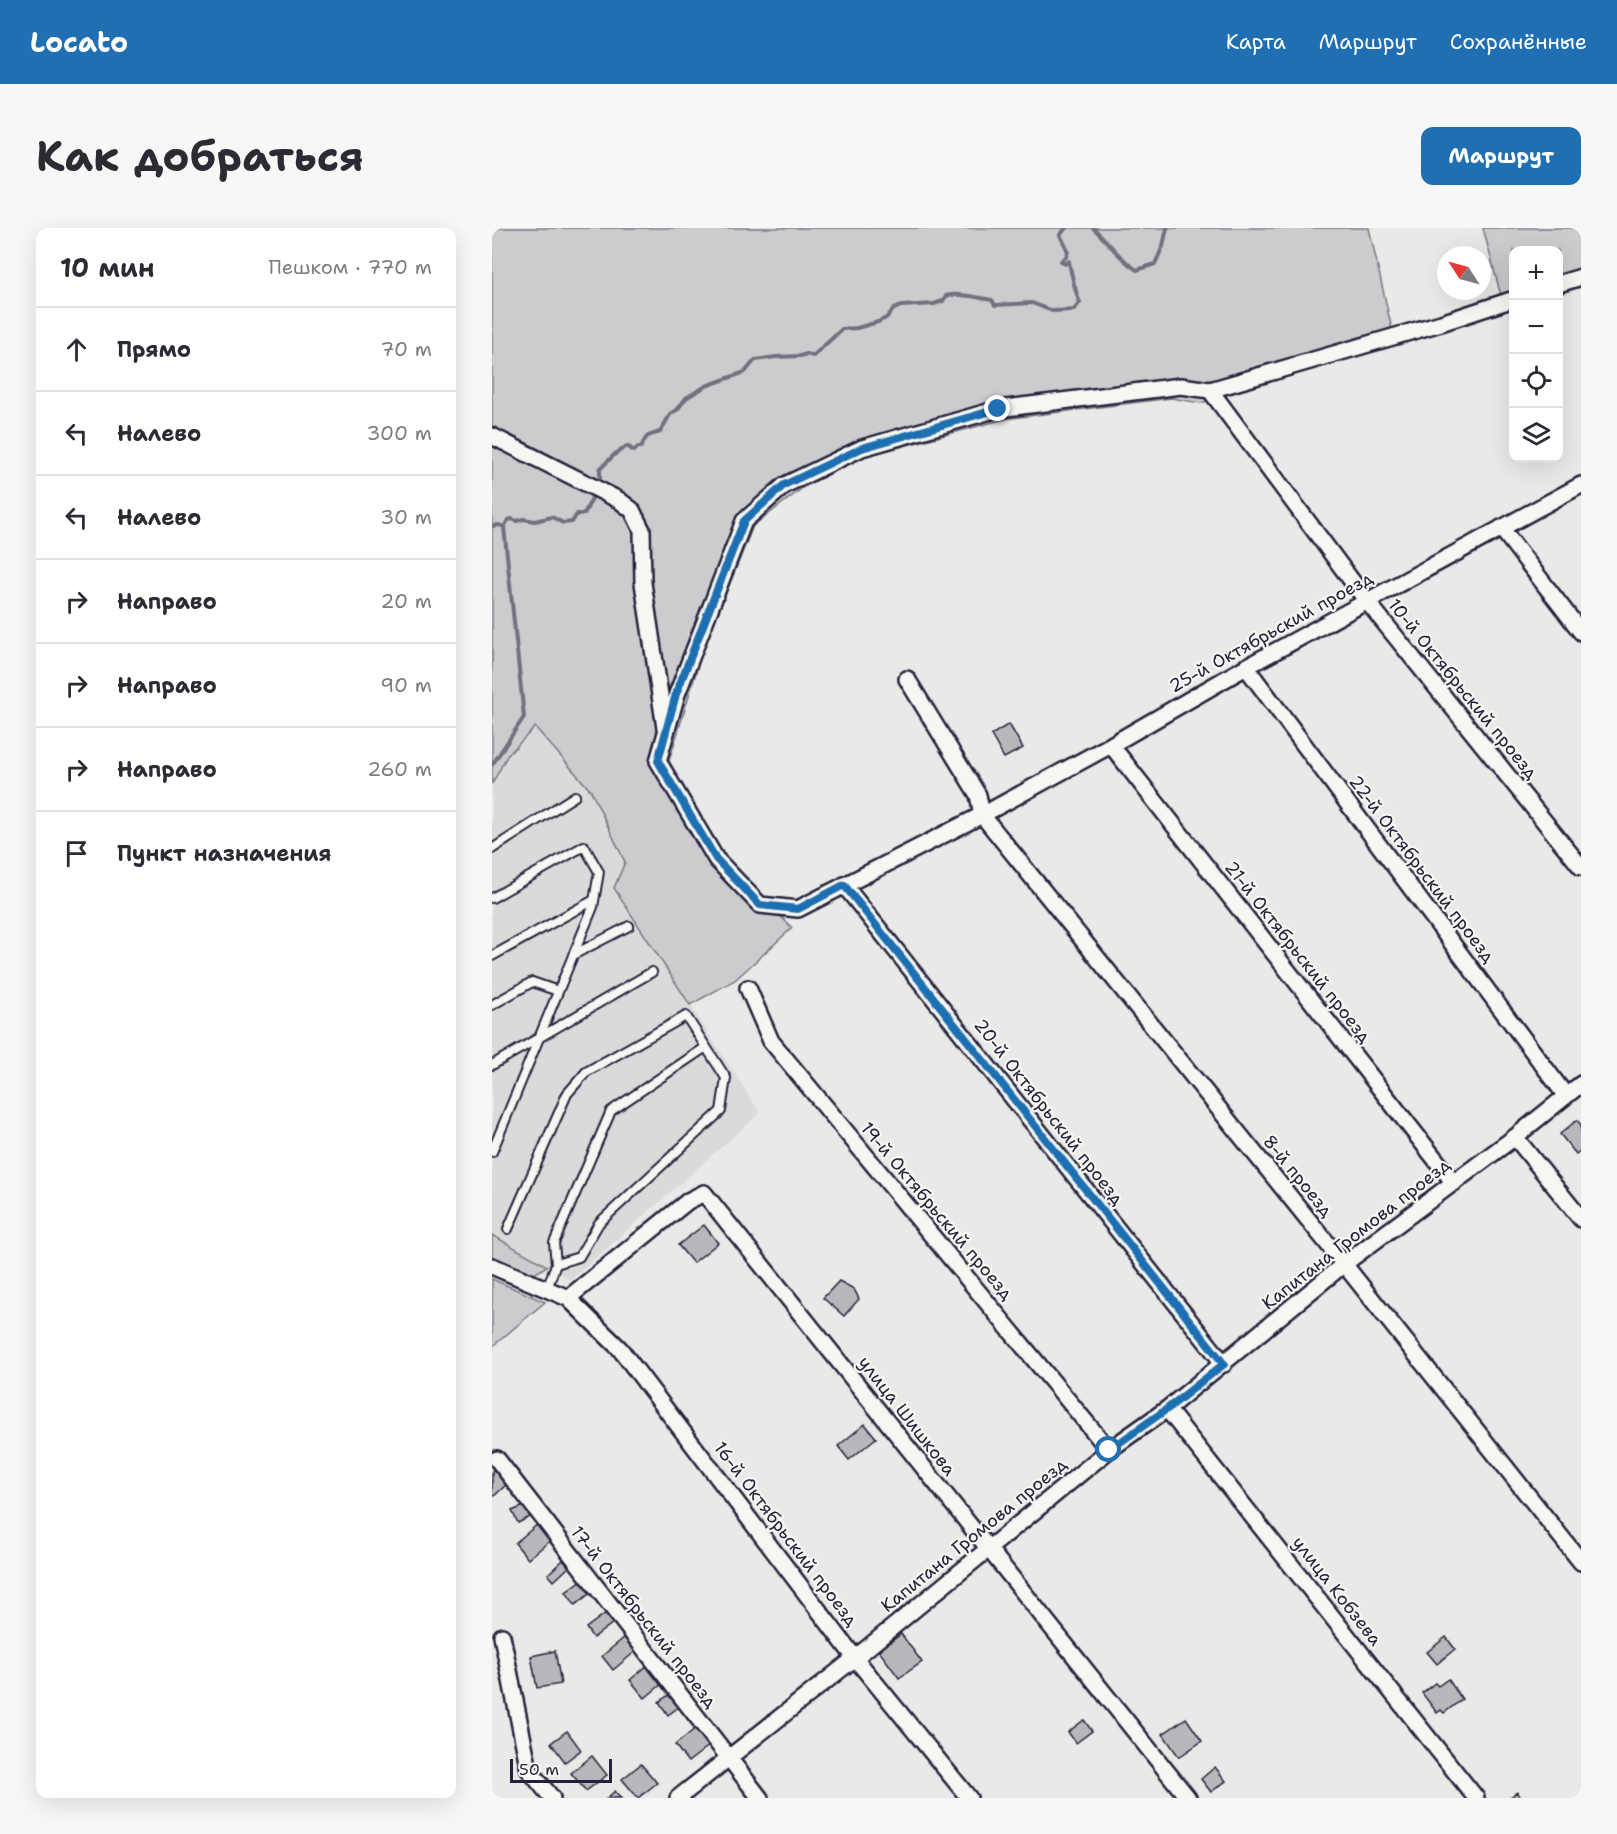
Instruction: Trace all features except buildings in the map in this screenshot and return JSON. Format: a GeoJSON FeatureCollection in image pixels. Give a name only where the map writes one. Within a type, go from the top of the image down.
{"type":"FeatureCollection","features":[{"type":"Feature","properties":{"kind":"street"},"geometry":{"type":"LineString","coordinates":[[1563,282],[1581,277]]}},
{"type":"Feature","properties":{"kind":"street"},"geometry":{"type":"LineString","coordinates":[[666,734],[676,694],[744,521],[784,485],[862,448],[998,409],[1180,386],[1210,390],[1441,323],[1511,300]]}},
{"type":"Feature","properties":{"kind":"street","name":"10-й Октябрьский проезд"},"geometry":{"type":"LineString","coordinates":[[1210,390],[1366,600],[1581,867]]}},
{"type":"Feature","properties":{"kind":"street"},"geometry":{"type":"LineString","coordinates":[[492,436],[619,500],[632,510],[642,530],[643,583],[666,734]]}},
{"type":"Feature","properties":{"kind":"street","name":"25-й Октябрьский проезд"},"geometry":{"type":"LineString","coordinates":[[666,734],[658,761],[716,859],[760,905],[798,909],[982,815],[1111,745],[1366,600],[1581,485]]}},
{"type":"Feature","properties":{"kind":"street"},"geometry":{"type":"LineString","coordinates":[[1501,528],[1581,632]]}},
{"type":"Feature","properties":{"kind":"street","name":"22-й Октябрьский проезд"},"geometry":{"type":"LineString","coordinates":[[1246,667],[1566,1096]]}},
{"type":"Feature","properties":{"kind":"street"},"geometry":{"type":"LineString","coordinates":[[907,679],[978,795],[982,815]]}},
{"type":"Feature","properties":{"kind":"street","name":"21-й Октябрьский проезд"},"geometry":{"type":"LineString","coordinates":[[1111,745],[1454,1183]]}},
{"type":"Feature","properties":{"kind":"street","name":"8-й проезд"},"geometry":{"type":"LineString","coordinates":[[982,815],[1581,1562]]}},
{"type":"Feature","properties":{"kind":"street","name":"20-й Октябрьский проезд"},"geometry":{"type":"LineString","coordinates":[[844,885],[1224,1364]]}},
{"type":"Feature","properties":{"kind":"street","name":"19-й Октябрьский проезд"},"geometry":{"type":"LineString","coordinates":[[748,988],[771,1041],[1109,1450]]}},
{"type":"Feature","properties":{"kind":"street","name":"Капитана Громова проезд"},"geometry":{"type":"LineString","coordinates":[[678,1798],[855,1658],[1109,1450],[1167,1409],[1224,1364],[1344,1264],[1515,1137],[1581,1084]]}},
{"type":"Feature","properties":{"kind":"street"},"geometry":{"type":"LineString","coordinates":[[1515,1137],[1581,1219]]}},
{"type":"Feature","properties":{"kind":"street","name":"улица Шишкова"},"geometry":{"type":"LineString","coordinates":[[568,1298],[688,1201],[705,1192],[988,1550],[1188,1798]]}},
{"type":"Feature","properties":{"kind":"street"},"geometry":{"type":"LineString","coordinates":[[492,1266],[568,1298]]}},
{"type":"Feature","properties":{"kind":"street","name":"16-й Октябрьский проезд"},"geometry":{"type":"LineString","coordinates":[[568,1298],[620,1349],[855,1658],[969,1798]]}},
{"type":"Feature","properties":{"kind":"street","name":"улица Кобзева"},"geometry":{"type":"LineString","coordinates":[[1167,1409],[1476,1798]]}},
{"type":"Feature","properties":{"kind":"street","name":"17-й Октябрьский проезд"},"geometry":{"type":"LineString","coordinates":[[497,1459],[760,1798]]}},
{"type":"Feature","properties":{"kind":"street"},"geometry":{"type":"LineString","coordinates":[[502,1636],[529,1770],[552,1798]]}},
{"type":"Feature","properties":{"kind":"lane"},"geometry":{"type":"LineString","coordinates":[[492,849],[576,796]]}},
{"type":"Feature","properties":{"kind":"lane"},"geometry":{"type":"LineString","coordinates":[[492,898],[584,846],[599,872],[594,900],[573,956],[492,1152]]}},
{"type":"Feature","properties":{"kind":"lane"},"geometry":{"type":"LineString","coordinates":[[492,956],[594,900]]}},
{"type":"Feature","properties":{"kind":"lane"},"geometry":{"type":"LineString","coordinates":[[573,956],[629,926]]}},
{"type":"Feature","properties":{"kind":"lane"},"geometry":{"type":"LineString","coordinates":[[492,1065],[652,972]]}},
{"type":"Feature","properties":{"kind":"lane"},"geometry":{"type":"LineString","coordinates":[[492,1005],[532,982],[558,991]]}},
{"type":"Feature","properties":{"kind":"lane"},"geometry":{"type":"LineString","coordinates":[[508,1229],[567,1094],[586,1071],[686,1016],[726,1078],[721,1111],[599,1223],[579,1257],[556,1264]]}},
{"type":"Feature","properties":{"kind":"lane"},"geometry":{"type":"LineString","coordinates":[[547,1289],[556,1264],[554,1243],[611,1111],[706,1047]]}},
{"type":"Feature","properties":{"kind":"shaded area"},"geometry":{"type":"Polygon","coordinates":[[[492,228],[1369,228],[1395,343],[1201,403],[1171,398],[1005,419],[863,457],[804,487],[753,526],[702,653],[669,761],[721,854],[792,928],[735,980],[690,1005],[614,888],[625,862],[591,791],[535,727],[507,756],[492,784],[492,228]]]}},
{"type":"Feature","properties":{"kind":"shaded area"},"geometry":{"type":"Polygon","coordinates":[[[1483,228],[1581,228],[1581,287],[1563,293],[1563,246],[1509,246],[1509,310],[1505,311],[1491,258],[1491,246],[1488,246],[1483,228]]]}},
{"type":"Feature","properties":{"kind":"shaded area"},"geometry":{"type":"Polygon","coordinates":[[[535,726],[591,791],[625,862],[614,888],[760,1113],[571,1280],[492,1235],[492,784],[507,756],[535,726]]]}},
{"type":"Feature","properties":{"kind":"shaded area"},"geometry":{"type":"Polygon","coordinates":[[[492,1235],[547,1266],[533,1275],[492,1257],[492,1235]]]}},
{"type":"Feature","properties":{"kind":"shaded area"},"geometry":{"type":"Polygon","coordinates":[[[492,1279],[545,1302],[492,1347],[492,1279]]]}},
{"type":"Feature","properties":{"kind":"waterway"},"geometry":{"type":"LineString","coordinates":[[600,479],[600,469],[615,454],[627,446],[634,451],[641,447],[648,436],[660,432],[671,413],[677,410],[686,398],[706,386],[745,372],[755,360],[807,354],[813,356],[842,329],[857,328],[878,322],[901,306],[934,304],[943,301],[946,296],[956,295],[992,300],[995,305],[1032,303],[1052,311],[1074,310],[1080,302],[1069,261],[1065,264],[1061,261],[1066,257],[1068,251],[1060,235],[1066,228]]}},
{"type":"Feature","properties":{"kind":"waterway"},"geometry":{"type":"LineString","coordinates":[[1093,228],[1137,270],[1155,264],[1163,246],[1167,228]]}},
{"type":"Feature","properties":{"kind":"waterway"},"geometry":{"type":"LineString","coordinates":[[492,526],[504,527],[508,520],[512,519],[535,521],[552,517],[563,523],[572,522],[577,514],[584,514],[592,498]]}},
{"type":"Feature","properties":{"kind":"waterway"},"geometry":{"type":"LineString","coordinates":[[492,765],[524,717],[504,527]]}},
{"type":"Feature","properties":{"kind":"route"},"geometry":{"type":"LineString","coordinates":[[998,409],[862,448],[784,485],[744,521],[676,694],[658,761],[716,859],[760,905],[798,909],[844,885],[1224,1364],[1167,1409],[1109,1450]]}}]}
